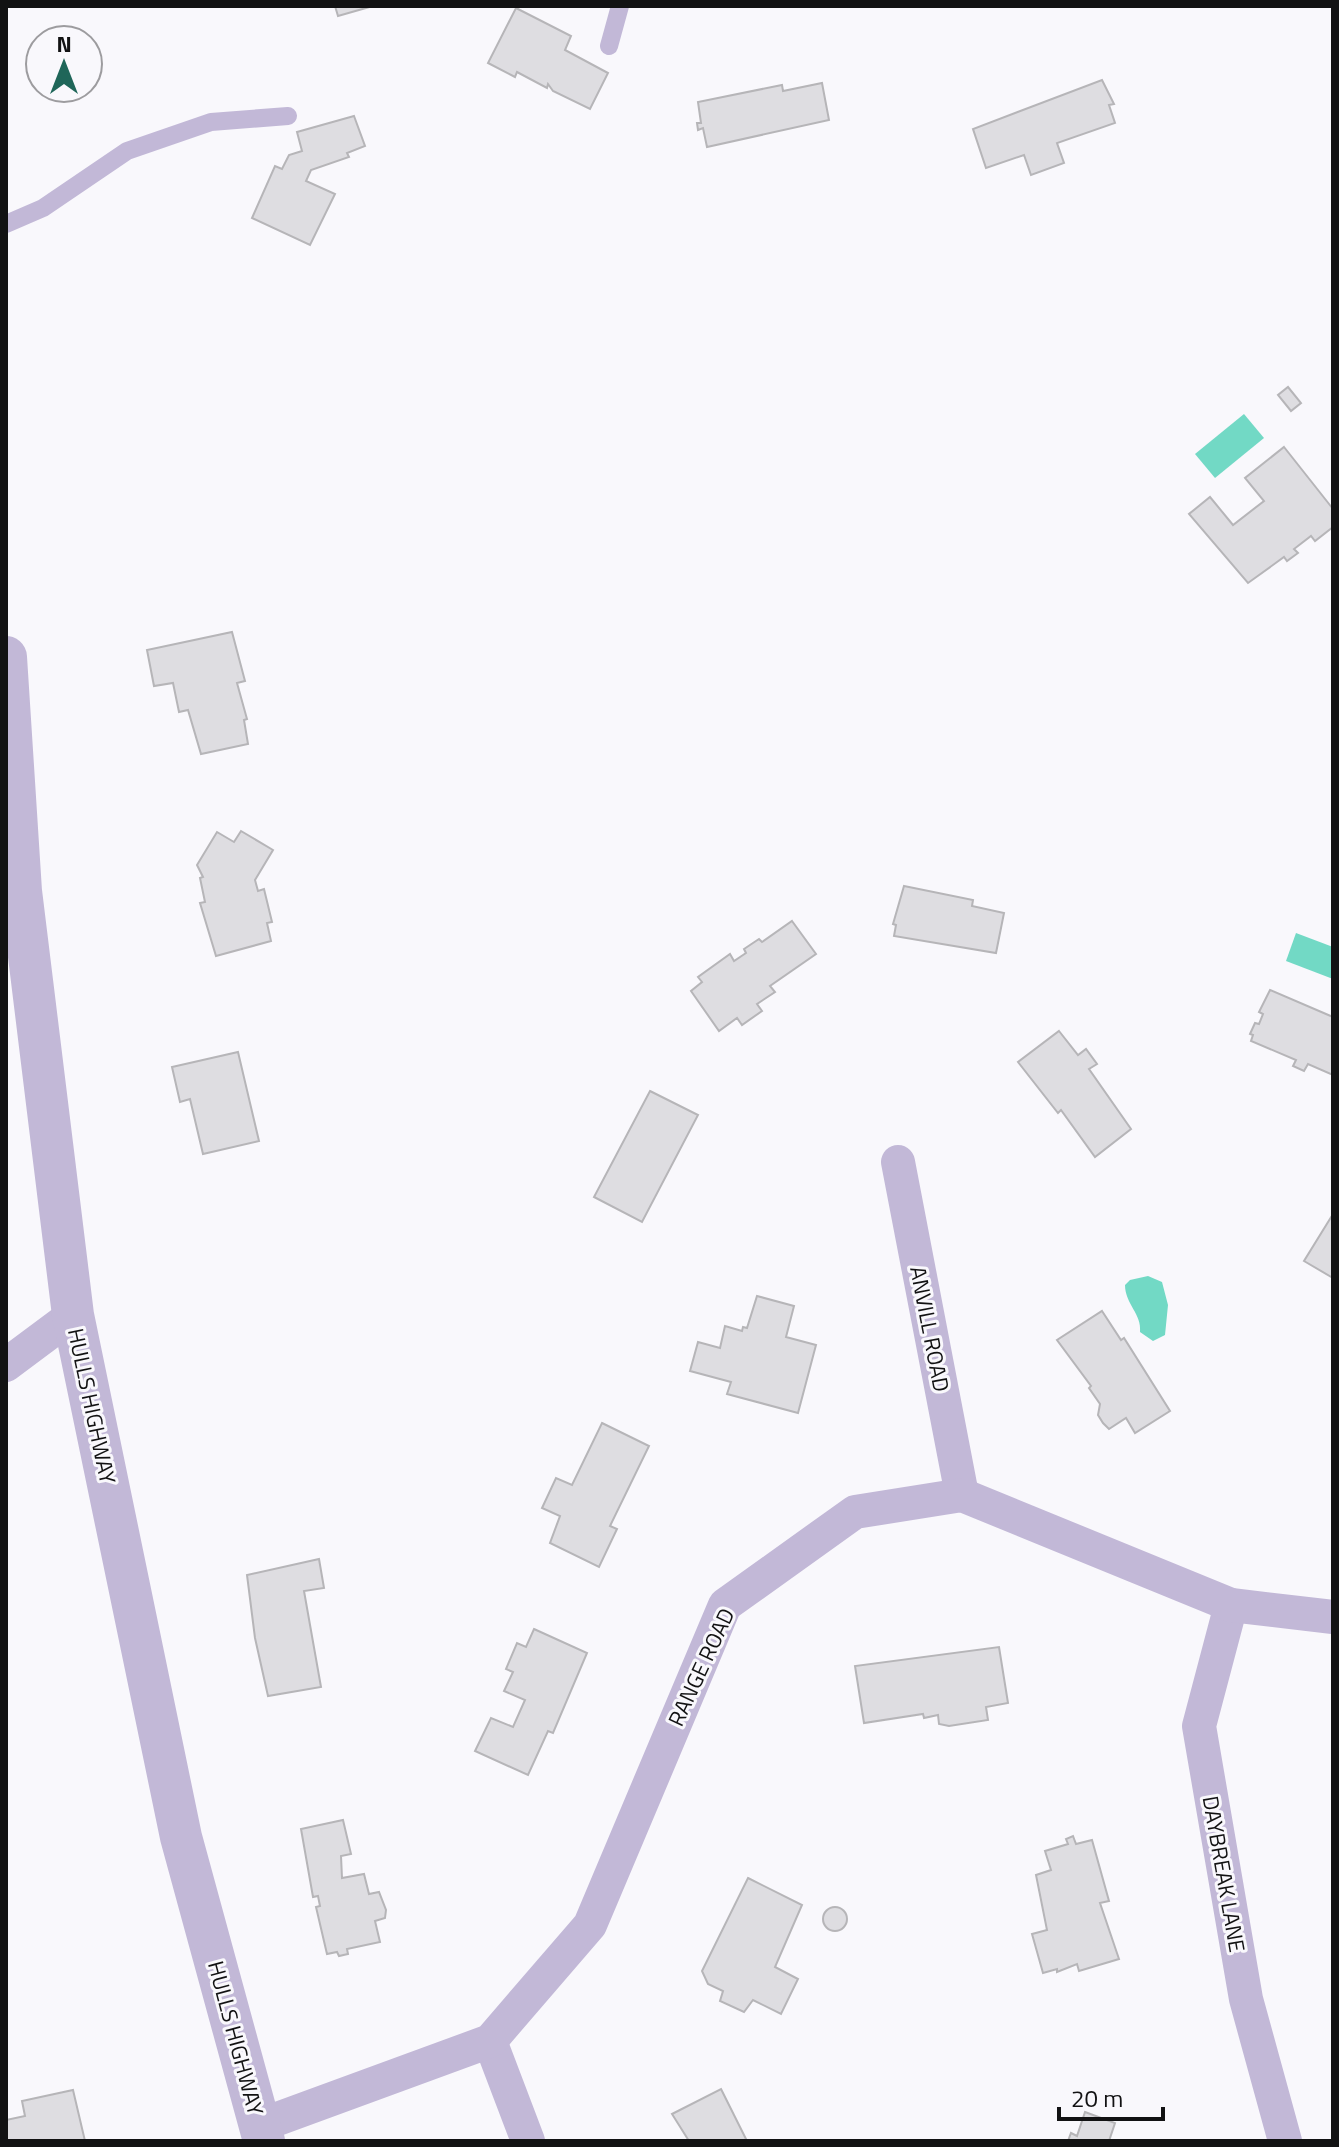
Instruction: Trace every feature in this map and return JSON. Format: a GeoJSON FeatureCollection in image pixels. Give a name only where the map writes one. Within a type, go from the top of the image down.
{"type":"FeatureCollection","features":[{"type":"Feature","properties":{"kind":"street","name":"HULLS HIGHWAY"},"geometry":{"type":"LineString","coordinates":[[6,657],[21,891],[73,1315],[181,1837],[262,2133]]}},
{"type":"Feature","properties":{"kind":"street","name":"ANVILL ROAD"},"geometry":{"type":"LineString","coordinates":[[898,1162],[962,1495]]}},
{"type":"Feature","properties":{"kind":"street"},"geometry":{"type":"LineString","coordinates":[[6,1365],[73,1315]]}},
{"type":"Feature","properties":{"kind":"street"},"geometry":{"type":"LineString","coordinates":[[962,1495],[1231,1605],[1333,1617]]}},
{"type":"Feature","properties":{"kind":"street","name":"RANGE ROAD"},"geometry":{"type":"LineString","coordinates":[[262,2133],[490,2041],[590,1925],[725,1605],[855,1512],[962,1495]]}},
{"type":"Feature","properties":{"kind":"street","name":"DAYBREAK LANE"},"geometry":{"type":"LineString","coordinates":[[1231,1605],[1199,1726],[1246,1999],[1285,2141]]}},
{"type":"Feature","properties":{"kind":"street"},"geometry":{"type":"LineString","coordinates":[[490,2041],[528,2141]]}},
{"type":"Feature","properties":{"kind":"lane"},"geometry":{"type":"LineString","coordinates":[[609,46],[620,6]]}},
{"type":"Feature","properties":{"kind":"lane"},"geometry":{"type":"LineString","coordinates":[[6,224],[43,208],[127,151],[211,122],[288,116]]}},
{"type":"Feature","properties":{"kind":"shaded area"},"geometry":{"type":"Polygon","coordinates":[[[1244,414],[1264,438],[1215,478],[1195,454],[1244,414]]]}},
{"type":"Feature","properties":{"kind":"shaded area"},"geometry":{"type":"Polygon","coordinates":[[[1296,933],[1333,947],[1333,979],[1286,961],[1296,933]]]}},
{"type":"Feature","properties":{"kind":"shaded area"},"geometry":{"type":"Polygon","coordinates":[[[1148,1276],[1162,1282],[1168,1305],[1165,1335],[1153,1341],[1140,1332],[1125,1285],[1130,1280],[1148,1276]]]}},
{"type":"Feature","properties":{"kind":"building"},"geometry":{"type":"Polygon","coordinates":[[[335,6],[373,6],[338,16],[335,6]]]}},
{"type":"Feature","properties":{"kind":"building"},"geometry":{"type":"Polygon","coordinates":[[[516,8],[571,36],[565,50],[608,73],[590,109],[553,91],[548,84],[547,88],[517,72],[515,77],[488,63],[516,8]]]}},
{"type":"Feature","properties":{"kind":"building"},"geometry":{"type":"Polygon","coordinates":[[[1102,80],[1114,104],[1109,105],[1115,123],[1057,143],[1064,163],[1031,175],[1024,155],[986,168],[973,129],[1102,80]]]}},
{"type":"Feature","properties":{"kind":"building"},"geometry":{"type":"Polygon","coordinates":[[[822,83],[829,120],[707,147],[703,128],[698,130],[697,123],[701,123],[698,102],[782,85],[783,91],[822,83]]]}},
{"type":"Feature","properties":{"kind":"building"},"geometry":{"type":"Polygon","coordinates":[[[354,116],[365,146],[347,153],[349,157],[311,170],[306,181],[335,194],[310,245],[252,218],[275,166],[282,169],[289,155],[302,151],[297,132],[354,116]]]}},
{"type":"Feature","properties":{"kind":"building"},"geometry":{"type":"Polygon","coordinates":[[[1288,387],[1301,403],[1291,411],[1278,395],[1288,387]]]}},
{"type":"Feature","properties":{"kind":"building"},"geometry":{"type":"Polygon","coordinates":[[[1284,447],[1333,509],[1333,527],[1315,541],[1311,536],[1294,549],[1298,553],[1287,561],[1284,557],[1248,583],[1189,514],[1210,497],[1233,525],[1264,501],[1245,478],[1284,447]]]}},
{"type":"Feature","properties":{"kind":"building"},"geometry":{"type":"Polygon","coordinates":[[[232,632],[245,681],[237,683],[247,719],[244,720],[248,744],[201,754],[188,710],[179,712],[173,683],[154,686],[147,650],[232,632]]]}},
{"type":"Feature","properties":{"kind":"building"},"geometry":{"type":"Polygon","coordinates":[[[241,831],[273,850],[255,880],[258,891],[264,889],[272,922],[267,923],[271,941],[216,956],[200,903],[205,902],[200,878],[203,877],[197,865],[217,832],[234,842],[241,831]]]}},
{"type":"Feature","properties":{"kind":"building"},"geometry":{"type":"Polygon","coordinates":[[[904,886],[973,900],[972,906],[1004,913],[996,953],[894,936],[896,925],[893,924],[904,886]]]}},
{"type":"Feature","properties":{"kind":"building"},"geometry":{"type":"Polygon","coordinates":[[[792,921],[816,954],[770,986],[775,992],[757,1004],[762,1011],[742,1025],[737,1018],[719,1031],[691,991],[702,982],[698,977],[730,954],[734,961],[746,953],[744,949],[759,939],[762,942],[792,921]]]}},
{"type":"Feature","properties":{"kind":"building"},"geometry":{"type":"Polygon","coordinates":[[[1270,990],[1333,1017],[1333,1075],[1308,1064],[1304,1071],[1293,1066],[1296,1060],[1251,1041],[1253,1035],[1250,1034],[1255,1023],[1259,1024],[1263,1014],[1259,1012],[1270,990]]]}},
{"type":"Feature","properties":{"kind":"building"},"geometry":{"type":"Polygon","coordinates":[[[1059,1031],[1078,1055],[1086,1049],[1097,1064],[1089,1069],[1131,1129],[1095,1157],[1061,1110],[1058,1113],[1018,1062],[1059,1031]]]}},
{"type":"Feature","properties":{"kind":"building"},"geometry":{"type":"Polygon","coordinates":[[[238,1052],[259,1141],[203,1154],[190,1099],[180,1102],[172,1067],[238,1052]]]}},
{"type":"Feature","properties":{"kind":"building"},"geometry":{"type":"Polygon","coordinates":[[[650,1091],[698,1115],[642,1222],[594,1197],[650,1091]]]}},
{"type":"Feature","properties":{"kind":"building"},"geometry":{"type":"Polygon","coordinates":[[[1333,1214],[1333,1278],[1304,1261],[1333,1214]]]}},
{"type":"Feature","properties":{"kind":"building"},"geometry":{"type":"Polygon","coordinates":[[[757,1296],[794,1306],[786,1337],[816,1345],[798,1413],[727,1394],[731,1382],[690,1371],[698,1342],[720,1348],[725,1326],[742,1331],[743,1327],[747,1328],[757,1296]]]}},
{"type":"Feature","properties":{"kind":"building"},"geometry":{"type":"Polygon","coordinates":[[[1102,1311],[1121,1340],[1124,1338],[1170,1411],[1135,1433],[1126,1418],[1109,1429],[1103,1423],[1098,1415],[1100,1404],[1089,1388],[1091,1386],[1057,1340],[1102,1311]]]}},
{"type":"Feature","properties":{"kind":"building"},"geometry":{"type":"Polygon","coordinates":[[[602,1423],[649,1446],[610,1526],[617,1529],[599,1567],[550,1543],[560,1516],[542,1508],[556,1478],[572,1485],[602,1423]]]}},
{"type":"Feature","properties":{"kind":"building"},"geometry":{"type":"Polygon","coordinates":[[[319,1559],[324,1588],[304,1591],[321,1687],[268,1696],[255,1638],[247,1575],[319,1559]]]}},
{"type":"Feature","properties":{"kind":"building"},"geometry":{"type":"Polygon","coordinates":[[[534,1629],[587,1653],[553,1733],[548,1731],[528,1775],[475,1751],[491,1718],[513,1727],[525,1700],[504,1691],[513,1672],[506,1669],[517,1643],[526,1647],[534,1629]]]}},
{"type":"Feature","properties":{"kind":"building"},"geometry":{"type":"Polygon","coordinates":[[[999,1647],[1008,1703],[986,1707],[988,1720],[949,1726],[939,1724],[938,1715],[924,1718],[923,1714],[864,1723],[855,1666],[999,1647]]]}},
{"type":"Feature","properties":{"kind":"building"},"geometry":{"type":"Polygon","coordinates":[[[343,1820],[351,1854],[341,1856],[342,1878],[364,1874],[369,1894],[379,1892],[386,1910],[385,1918],[375,1921],[380,1942],[347,1949],[348,1954],[339,1956],[337,1952],[327,1954],[316,1907],[320,1906],[318,1896],[313,1897],[301,1829],[343,1820]]]}},
{"type":"Feature","properties":{"kind":"building"},"geometry":{"type":"Polygon","coordinates":[[[1073,1836],[1076,1844],[1092,1840],[1109,1901],[1100,1903],[1119,1959],[1079,1971],[1077,1964],[1057,1972],[1057,1969],[1043,1973],[1032,1934],[1047,1930],[1036,1875],[1051,1870],[1045,1851],[1068,1844],[1066,1839],[1073,1836]]]}},
{"type":"Feature","properties":{"kind":"building"},"geometry":{"type":"Polygon","coordinates":[[[748,1878],[802,1905],[775,1967],[798,1979],[781,2014],[753,2000],[744,2012],[720,2001],[723,1991],[708,1984],[702,1971],[748,1878]]]}},
{"type":"Feature","properties":{"kind":"building"},"geometry":{"type":"Polygon","coordinates":[[[835,1907],[844,1910],[847,1919],[844,1928],[835,1931],[826,1928],[823,1919],[826,1910],[835,1907]]]}},
{"type":"Feature","properties":{"kind":"building"},"geometry":{"type":"Polygon","coordinates":[[[721,2089],[747,2141],[689,2141],[672,2114],[721,2089]]]}},
{"type":"Feature","properties":{"kind":"building"},"geometry":{"type":"Polygon","coordinates":[[[73,2090],[85,2141],[6,2141],[6,2120],[25,2116],[22,2101],[73,2090]]]}},
{"type":"Feature","properties":{"kind":"building"},"geometry":{"type":"Polygon","coordinates":[[[1085,2112],[1115,2123],[1109,2141],[1068,2141],[1071,2133],[1077,2136],[1085,2112]]]}}]}
